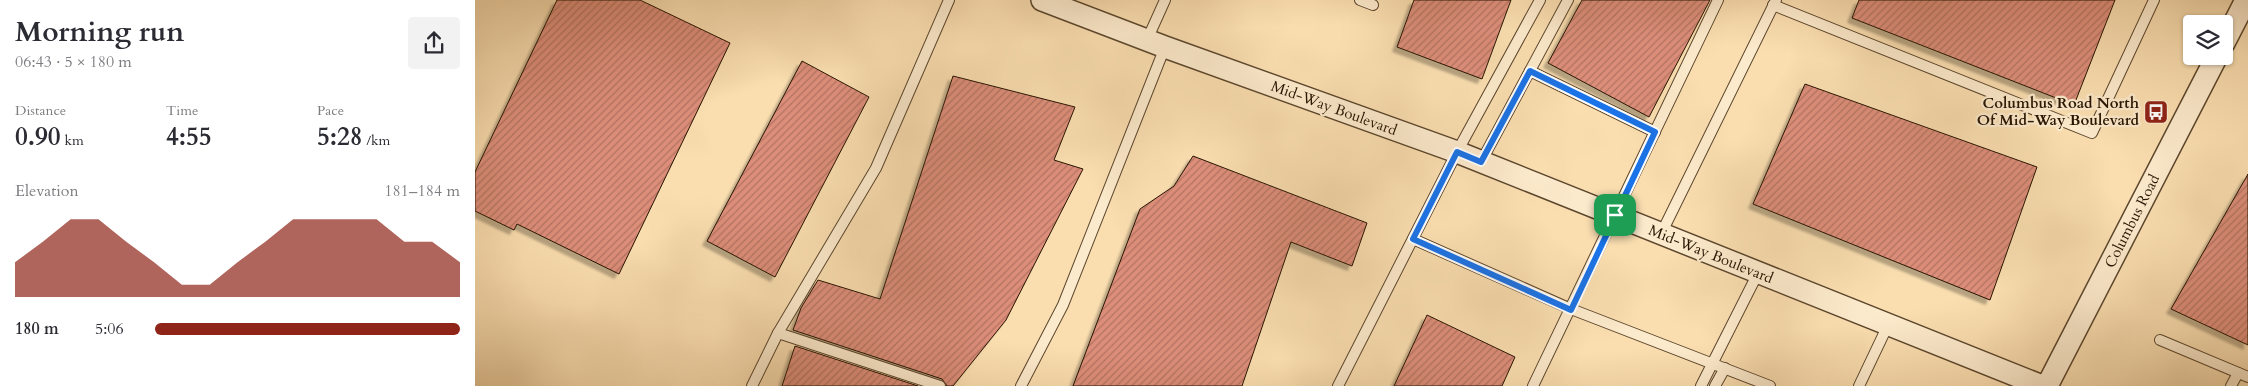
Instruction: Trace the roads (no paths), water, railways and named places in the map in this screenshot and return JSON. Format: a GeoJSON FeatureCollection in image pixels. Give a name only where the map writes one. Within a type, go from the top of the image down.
{"type":"FeatureCollection","features":[{"type":"Feature","properties":{"kind":"street","name":"Mid-Way Boulevard"},"geometry":{"type":"LineString","coordinates":[[1042,0],[1156,44],[1457,152],[2041,386]]}},
{"type":"Feature","properties":{"kind":"street"},"geometry":{"type":"LineString","coordinates":[[2233,25],[2246,0]]}},
{"type":"Feature","properties":{"kind":"street","name":"Columbus Road"},"geometry":{"type":"LineString","coordinates":[[2047,386],[2212,65]]}},
{"type":"Feature","properties":{"kind":"lane"},"geometry":{"type":"LineString","coordinates":[[752,386],[778,333],[876,168],[949,0]]}},
{"type":"Feature","properties":{"kind":"lane"},"geometry":{"type":"LineString","coordinates":[[1021,386],[1063,305],[1156,44],[1165,0]]}},
{"type":"Feature","properties":{"kind":"lane"},"geometry":{"type":"LineString","coordinates":[[1360,0],[1373,5]]}},
{"type":"Feature","properties":{"kind":"lane"},"geometry":{"type":"LineString","coordinates":[[1338,386],[1457,152],[1540,0]]}},
{"type":"Feature","properties":{"kind":"lane"},"geometry":{"type":"LineString","coordinates":[[1481,162],[1568,0]]}},
{"type":"Feature","properties":{"kind":"lane"},"geometry":{"type":"LineString","coordinates":[[1533,386],[1718,0]]}},
{"type":"Feature","properties":{"kind":"lane"},"geometry":{"type":"LineString","coordinates":[[1661,234],[1774,3],[2092,133],[2154,0]]}},
{"type":"Feature","properties":{"kind":"lane"},"geometry":{"type":"LineString","coordinates":[[1530,71],[1655,132]]}},
{"type":"Feature","properties":{"kind":"lane"},"geometry":{"type":"LineString","coordinates":[[1413,239],[1571,310],[1714,363],[1770,386]]}},
{"type":"Feature","properties":{"kind":"lane"},"geometry":{"type":"LineString","coordinates":[[1701,386],[1758,273]]}},
{"type":"Feature","properties":{"kind":"lane"},"geometry":{"type":"LineString","coordinates":[[1859,386],[1888,325]]}},
{"type":"Feature","properties":{"kind":"lane"},"geometry":{"type":"LineString","coordinates":[[778,333],[940,386]]}},
{"type":"Feature","properties":{"kind":"lane"},"geometry":{"type":"LineString","coordinates":[[2160,340],[2248,377]]}},
{"type":"Feature","properties":{"kind":"lane"},"geometry":{"type":"LineString","coordinates":[[1715,386],[1725,368]]}},
{"type":"Feature","properties":{"kind":"lane"},"geometry":{"type":"LineString","coordinates":[[2231,386],[2238,373]]}},
{"type":"Feature","properties":{"kind":"place","name":"Columbus Road North Of Mid-Way Boulevard"},"geometry":{"type":"Point","coordinates":[2156,112]}}]}
